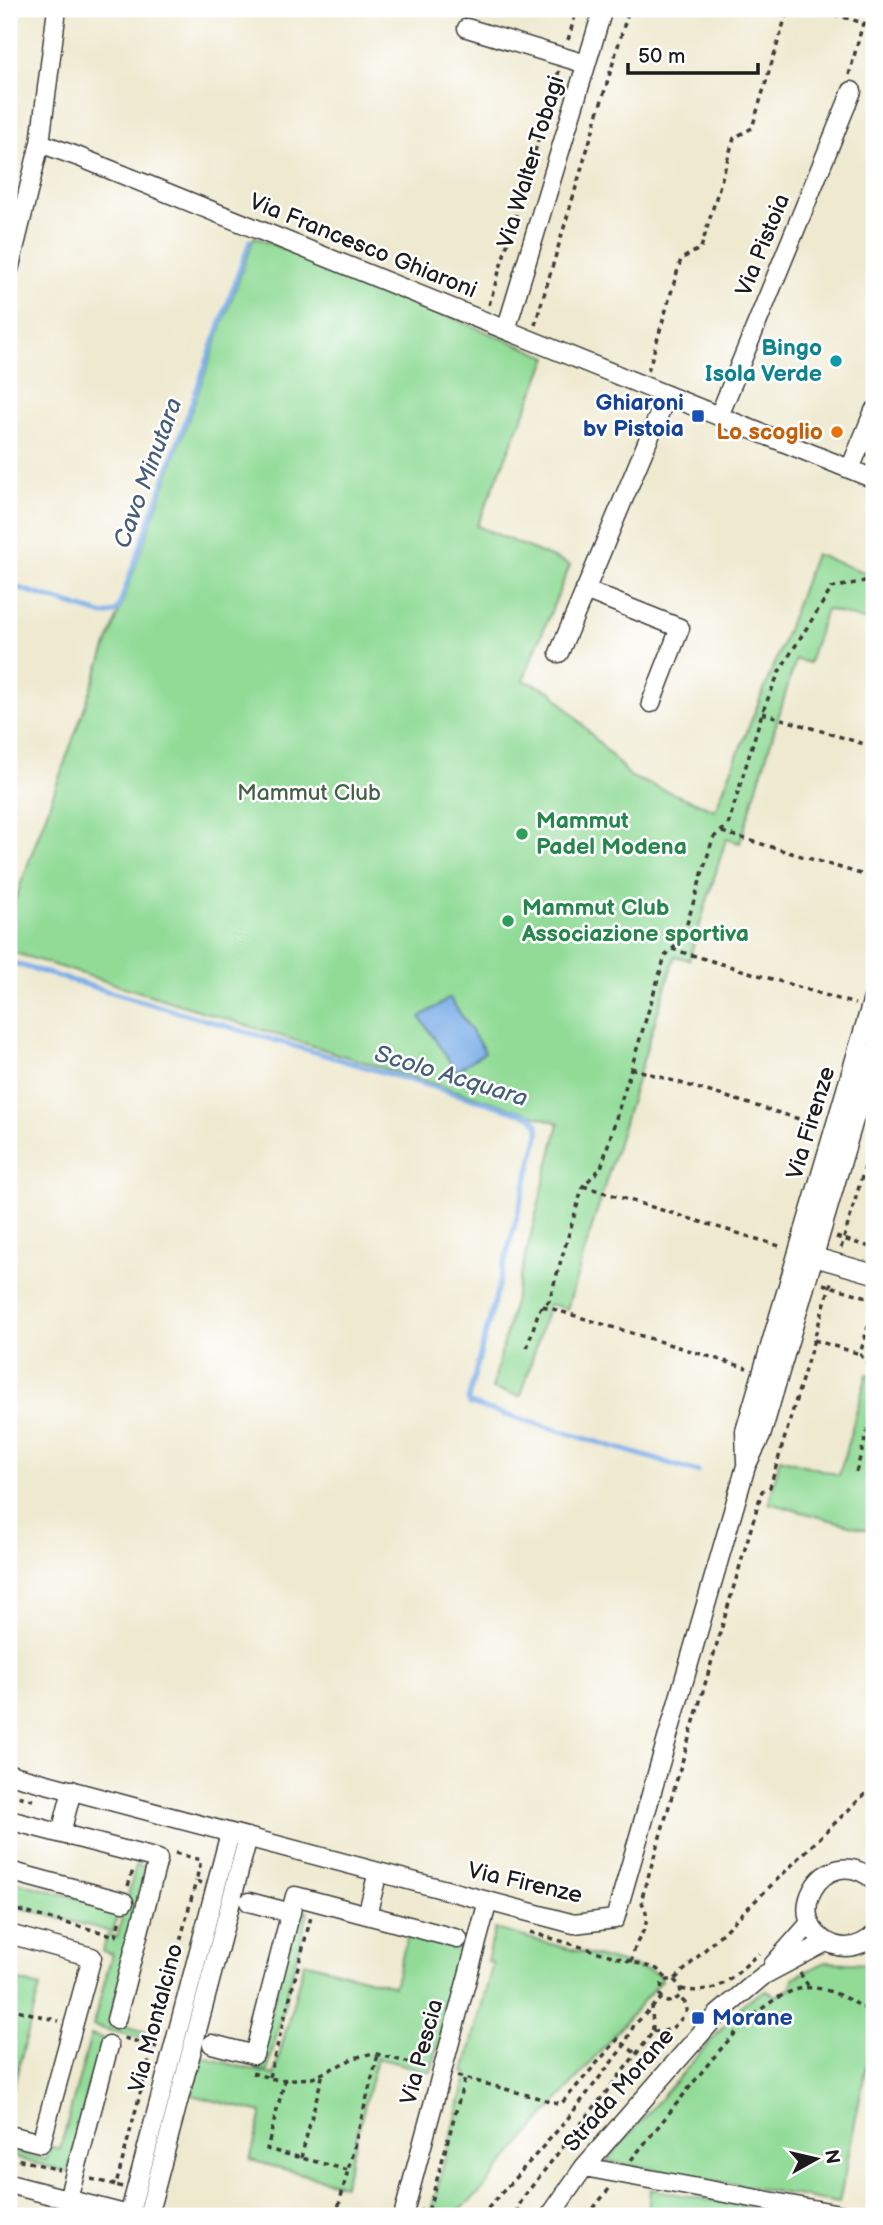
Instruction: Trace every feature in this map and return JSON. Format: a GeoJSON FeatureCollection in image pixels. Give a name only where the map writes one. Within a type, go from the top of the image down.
{"type":"FeatureCollection","features":[{"type":"Feature","properties":{"kind":"street"},"geometry":{"type":"LineString","coordinates":[[9,270],[40,144],[57,9]]}},
{"type":"Feature","properties":{"kind":"street","name":"Via Walter Tobagi"},"geometry":{"type":"LineString","coordinates":[[506,330],[603,9]]}},
{"type":"Feature","properties":{"kind":"street"},"geometry":{"type":"LineString","coordinates":[[467,28],[586,64]]}},
{"type":"Feature","properties":{"kind":"street","name":"Via Pistoia"},"geometry":{"type":"LineString","coordinates":[[719,416],[852,91]]}},
{"type":"Feature","properties":{"kind":"street","name":"Via Francesco Ghiaroni"},"geometry":{"type":"LineString","coordinates":[[40,144],[79,157],[874,479]]}},
{"type":"Feature","properties":{"kind":"street"},"geometry":{"type":"LineString","coordinates":[[559,653],[667,395]]}},
{"type":"Feature","properties":{"kind":"street"},"geometry":{"type":"LineString","coordinates":[[850,469],[874,411]]}},
{"type":"Feature","properties":{"kind":"street"},"geometry":{"type":"LineString","coordinates":[[585,590],[680,628],[651,702]]}},
{"type":"Feature","properties":{"kind":"street","name":"Via Firenze"},"geometry":{"type":"LineString","coordinates":[[746,1466],[745,1431],[762,1372],[806,1254],[834,1130],[873,1005]]}},
{"type":"Feature","properties":{"kind":"street","name":"Via Firenze"},"geometry":{"type":"LineString","coordinates":[[9,1774],[574,1924],[615,1919],[746,1466],[761,1436],[807,1279],[806,1254],[821,1232],[874,1052]]}},
{"type":"Feature","properties":{"kind":"street"},"geometry":{"type":"LineString","coordinates":[[806,1254],[874,1274]]}},
{"type":"Feature","properties":{"kind":"street"},"geometry":{"type":"LineString","coordinates":[[61,1833],[72,1790]]}},
{"type":"Feature","properties":{"kind":"street"},"geometry":{"type":"LineString","coordinates":[[9,1820],[158,1859],[116,2020]]}},
{"type":"Feature","properties":{"kind":"street","name":"Via Montalcino"},"geometry":{"type":"LineString","coordinates":[[130,2216],[239,1835]]}},
{"type":"Feature","properties":{"kind":"street","name":"Via Montalcino"},"geometry":{"type":"LineString","coordinates":[[148,2216],[239,1835]]}},
{"type":"Feature","properties":{"kind":"street"},"geometry":{"type":"LineString","coordinates":[[870,1871],[850,1868],[826,1874],[816,1883],[809,1895],[807,1909],[810,1923],[827,1942],[850,1947],[870,1943]]}},
{"type":"Feature","properties":{"kind":"street"},"geometry":{"type":"LineString","coordinates":[[9,1871],[124,1902]]}},
{"type":"Feature","properties":{"kind":"street"},"geometry":{"type":"LineString","coordinates":[[367,1915],[378,1872]]}},
{"type":"Feature","properties":{"kind":"street"},"geometry":{"type":"LineString","coordinates":[[212,2044],[254,2055],[295,1896],[458,1939]]}},
{"type":"Feature","properties":{"kind":"street","name":"Via Pescia"},"geometry":{"type":"LineString","coordinates":[[403,2216],[488,1901]]}},
{"type":"Feature","properties":{"kind":"street"},"geometry":{"type":"LineString","coordinates":[[249,1902],[291,1913]]}},
{"type":"Feature","properties":{"kind":"street","name":"Strada Morane"},"geometry":{"type":"LineString","coordinates":[[550,2216],[584,2167],[718,2014],[764,1975],[810,1923]]}},
{"type":"Feature","properties":{"kind":"street"},"geometry":{"type":"LineString","coordinates":[[9,1934],[92,1957],[41,2143],[9,2134]]}},
{"type":"Feature","properties":{"kind":"street","name":"Strada Morane"},"geometry":{"type":"LineString","coordinates":[[764,1975],[827,1942]]}},
{"type":"Feature","properties":{"kind":"street"},"geometry":{"type":"LineString","coordinates":[[68,2199],[109,2046]]}},
{"type":"Feature","properties":{"kind":"street"},"geometry":{"type":"LineString","coordinates":[[584,2167],[849,2216]]}},
{"type":"Feature","properties":{"kind":"street"},"geometry":{"type":"LineString","coordinates":[[9,2183],[130,2216]]}},
{"type":"Feature","properties":{"kind":"path"},"geometry":{"type":"LineString","coordinates":[[484,322],[578,9]]}},
{"type":"Feature","properties":{"kind":"path"},"geometry":{"type":"LineString","coordinates":[[530,340],[629,9]]}},
{"type":"Feature","properties":{"kind":"path"},"geometry":{"type":"LineString","coordinates":[[643,386],[681,259],[701,248],[734,138],[752,128],[788,9]]}},
{"type":"Feature","properties":{"kind":"path"},"geometry":{"type":"LineString","coordinates":[[815,9],[874,26]]}},
{"type":"Feature","properties":{"kind":"path"},"geometry":{"type":"LineString","coordinates":[[852,91],[846,86],[863,23]]}},
{"type":"Feature","properties":{"kind":"path"},"geometry":{"type":"LineString","coordinates":[[527,1348],[539,1310],[549,1301],[583,1186],[601,1168],[664,956],[682,940],[713,838],[728,825],[762,713],[780,670],[832,588],[874,579]]}},
{"type":"Feature","properties":{"kind":"path"},"geometry":{"type":"LineString","coordinates":[[762,713],[874,747]]}},
{"type":"Feature","properties":{"kind":"path"},"geometry":{"type":"LineString","coordinates":[[721,832],[874,878]]}},
{"type":"Feature","properties":{"kind":"path"},"geometry":{"type":"LineString","coordinates":[[672,949],[873,1005]]}},
{"type":"Feature","properties":{"kind":"path"},"geometry":{"type":"LineString","coordinates":[[631,1068],[834,1130]]}},
{"type":"Feature","properties":{"kind":"path"},"geometry":{"type":"LineString","coordinates":[[631,1962],[638,1940],[646,1928],[645,1907],[640,1901],[762,1491],[770,1487],[874,1136]]}},
{"type":"Feature","properties":{"kind":"path"},"geometry":{"type":"LineString","coordinates":[[583,1186],[806,1254]]}},
{"type":"Feature","properties":{"kind":"path"},"geometry":{"type":"LineString","coordinates":[[821,1232],[874,1248]]}},
{"type":"Feature","properties":{"kind":"path"},"geometry":{"type":"LineString","coordinates":[[807,1279],[874,1299]]}},
{"type":"Feature","properties":{"kind":"path"},"geometry":{"type":"LineString","coordinates":[[543,1306],[762,1372]]}},
{"type":"Feature","properties":{"kind":"path"},"geometry":{"type":"LineString","coordinates":[[860,1354],[874,1306]]}},
{"type":"Feature","properties":{"kind":"path"},"geometry":{"type":"LineString","coordinates":[[814,1340],[860,1354],[874,1373]]}},
{"type":"Feature","properties":{"kind":"path"},"geometry":{"type":"LineString","coordinates":[[856,1472],[874,1408]]}},
{"type":"Feature","properties":{"kind":"path"},"geometry":{"type":"LineString","coordinates":[[662,1998],[660,1987],[671,1980],[874,1785]]}},
{"type":"Feature","properties":{"kind":"path"},"geometry":{"type":"LineString","coordinates":[[9,1794],[67,1809]]}},
{"type":"Feature","properties":{"kind":"path"},"geometry":{"type":"LineString","coordinates":[[9,1908],[116,1936],[134,1865]]}},
{"type":"Feature","properties":{"kind":"path"},"geometry":{"type":"LineString","coordinates":[[269,2077],[312,1912]]}},
{"type":"Feature","properties":{"kind":"path"},"geometry":{"type":"LineString","coordinates":[[519,1929],[657,1969],[681,1989],[679,1997],[671,2002],[662,1998]]}},
{"type":"Feature","properties":{"kind":"path"},"geometry":{"type":"LineString","coordinates":[[587,2216],[730,2038],[763,2008],[801,1989],[814,1988],[830,1992],[874,2013]]}},
{"type":"Feature","properties":{"kind":"path"},"geometry":{"type":"LineString","coordinates":[[653,2031],[662,2032],[674,2028],[682,2019],[687,2010],[679,1997]]}},
{"type":"Feature","properties":{"kind":"path"},"geometry":{"type":"LineString","coordinates":[[481,2216],[565,2122],[624,2046],[634,2025],[662,1998]]}},
{"type":"Feature","properties":{"kind":"path"},"geometry":{"type":"LineString","coordinates":[[530,2216],[517,2209],[525,2195],[653,2031],[652,2006]]}},
{"type":"Feature","properties":{"kind":"path"},"geometry":{"type":"LineString","coordinates":[[442,2072],[561,2104],[618,2039],[636,2054]]}},
{"type":"Feature","properties":{"kind":"path"},"geometry":{"type":"LineString","coordinates":[[336,2216],[378,2054]]}},
{"type":"Feature","properties":{"kind":"path"},"geometry":{"type":"LineString","coordinates":[[301,2158],[323,2073]]}},
{"type":"Feature","properties":{"kind":"path"},"geometry":{"type":"LineString","coordinates":[[416,2216],[418,2209],[428,2212],[465,2078]]}},
{"type":"Feature","properties":{"kind":"path"},"geometry":{"type":"LineString","coordinates":[[285,2079],[267,2149],[348,2170]]}},
{"type":"Feature","properties":{"kind":"path"},"geometry":{"type":"LineString","coordinates":[[9,2210],[31,2216]]}},
{"type":"Feature","properties":{"kind":"green space","name":"Mammut Club"},"geometry":{"type":"Polygon","coordinates":[[[254,237],[548,357],[477,526],[570,565],[523,680],[551,691],[631,777],[715,810],[776,660],[815,554],[866,573],[874,554],[874,623],[826,609],[809,663],[796,659],[740,843],[726,839],[689,960],[675,956],[567,1309],[549,1304],[521,1396],[492,1389],[559,1123],[9,951],[9,917],[254,237]]]}},
{"type":"Feature","properties":{"kind":"green space"},"geometry":{"type":"Polygon","coordinates":[[[867,1374],[874,1376],[874,1532],[769,1503],[780,1458],[839,1475],[867,1374]]]}},
{"type":"Feature","properties":{"kind":"green space"},"geometry":{"type":"Polygon","coordinates":[[[136,1865],[149,1869],[109,2022],[150,2033],[148,2040],[93,2026],[112,1954],[103,1951],[107,1935],[117,1937],[136,1865]]]}},
{"type":"Feature","properties":{"kind":"green space"},"geometry":{"type":"Polygon","coordinates":[[[9,1880],[119,1909],[113,1932],[9,1905],[9,1880]]]}},
{"type":"Feature","properties":{"kind":"green space"},"geometry":{"type":"Polygon","coordinates":[[[297,1910],[308,1912],[267,2072],[256,2069],[297,1910]]]}},
{"type":"Feature","properties":{"kind":"green space"},"geometry":{"type":"Polygon","coordinates":[[[495,1929],[651,1971],[659,1975],[661,1980],[479,2193],[452,2216],[419,2216],[420,2212],[430,2215],[468,2073],[464,2072],[493,1963],[487,1961],[495,1929]]]}},
{"type":"Feature","properties":{"kind":"green space"},"geometry":{"type":"Polygon","coordinates":[[[408,1935],[463,1950],[431,2072],[377,2058],[344,2185],[250,2160],[262,2113],[192,2095],[202,2057],[274,2075],[304,1962],[394,1986],[408,1935]]]}},
{"type":"Feature","properties":{"kind":"green space"},"geometry":{"type":"Polygon","coordinates":[[[825,1962],[874,1966],[874,2026],[839,2203],[606,2161],[744,2003],[766,1990],[776,1996],[791,1988],[793,1978],[825,1962]]]}},
{"type":"Feature","properties":{"kind":"green space"},"geometry":{"type":"Polygon","coordinates":[[[9,1978],[40,1987],[13,2088],[9,2086],[9,1978]]]}},
{"type":"Feature","properties":{"kind":"green space"},"geometry":{"type":"Polygon","coordinates":[[[91,2035],[103,2038],[68,2172],[9,2156],[9,2150],[46,2160],[50,2146],[60,2149],[91,2035]]]}},
{"type":"Feature","properties":{"kind":"green space"},"geometry":{"type":"Polygon","coordinates":[[[650,2189],[797,2216],[648,2216],[650,2189]]]}},
{"type":"Feature","properties":{"kind":"water"},"geometry":{"type":"Polygon","coordinates":[[[450,998],[485,1052],[456,1071],[420,1017],[450,998]]]}},
{"type":"Feature","properties":{"kind":"waterway","name":"Cavo Minutara"},"geometry":{"type":"LineString","coordinates":[[9,585],[104,615],[114,613],[118,609],[250,241]]}},
{"type":"Feature","properties":{"kind":"waterway","name":"Scolo Acquara"},"geometry":{"type":"LineString","coordinates":[[9,962],[531,1116],[538,1124],[539,1134],[468,1400],[470,1404],[698,1472]]}},
{"type":"Feature","properties":{"kind":"place","name":"Bingo Isola Verde"},"geometry":{"type":"Point","coordinates":[836,361]}},
{"type":"Feature","properties":{"kind":"place","name":"Ghiaroni bv Pistoia"},"geometry":{"type":"Point","coordinates":[698,416]}},
{"type":"Feature","properties":{"kind":"place","name":"Lo scoglio"},"geometry":{"type":"Point","coordinates":[837,432]}},
{"type":"Feature","properties":{"kind":"place","name":"Mammut Padel Modena"},"geometry":{"type":"Point","coordinates":[522,834]}},
{"type":"Feature","properties":{"kind":"place","name":"Mammut Club Associazione sportiva"},"geometry":{"type":"Point","coordinates":[508,921]}},
{"type":"Feature","properties":{"kind":"place","name":"Morane"},"geometry":{"type":"Point","coordinates":[698,2018]}}]}
